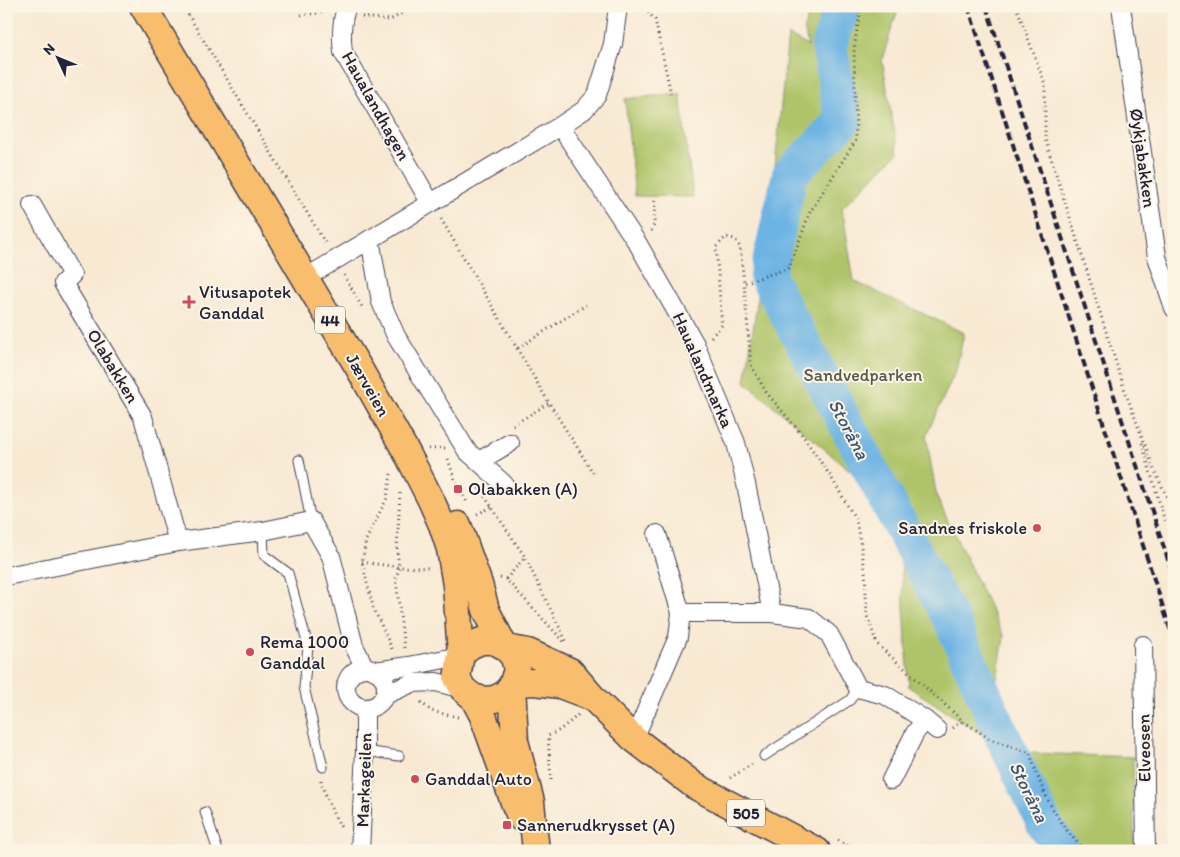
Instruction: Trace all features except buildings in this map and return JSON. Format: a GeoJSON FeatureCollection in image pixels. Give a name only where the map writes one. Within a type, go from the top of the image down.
{"type":"FeatureCollection","features":[{"type":"Feature","properties":{"kind":"main road","name":"Jærveien"},"geometry":{"type":"LineString","coordinates":[[157,6],[317,270],[422,449],[444,490],[460,530],[486,610],[505,647]]}},
{"type":"Feature","properties":{"kind":"main road","name":"Jærveien"},"geometry":{"type":"LineString","coordinates":[[132,10],[360,370],[431,500],[450,549],[456,584],[461,655]]}},
{"type":"Feature","properties":{"kind":"main road"},"geometry":{"type":"LineString","coordinates":[[461,655],[470,646],[480,641],[493,641],[505,647]]}},
{"type":"Feature","properties":{"kind":"main road","name":"44"},"geometry":{"type":"LineString","coordinates":[[505,647],[514,658],[517,670],[513,684],[515,741],[531,802],[536,848]]}},
{"type":"Feature","properties":{"kind":"main road","name":"505"},"geometry":{"type":"LineString","coordinates":[[505,647],[528,652],[570,671],[587,706]]}},
{"type":"Feature","properties":{"kind":"main road","name":"44"},"geometry":{"type":"LineString","coordinates":[[461,655],[458,678],[466,701],[483,716],[515,806],[536,848]]}},
{"type":"Feature","properties":{"kind":"main road","name":"505"},"geometry":{"type":"LineString","coordinates":[[513,684],[535,682],[560,685],[695,786],[817,851]]}},
{"type":"Feature","properties":{"kind":"main road"},"geometry":{"type":"LineString","coordinates":[[466,701],[495,699],[505,694],[513,684]]}},
{"type":"Feature","properties":{"kind":"street","name":"Haualandhagen"},"geometry":{"type":"LineString","coordinates":[[348,6],[344,15],[341,34],[343,52],[430,202]]}},
{"type":"Feature","properties":{"kind":"street"},"geometry":{"type":"LineString","coordinates":[[317,270],[584,110],[597,96],[613,44],[618,6]]}},
{"type":"Feature","properties":{"kind":"street","name":"Øykjabakken"},"geometry":{"type":"LineString","coordinates":[[1121,6],[1157,257],[1174,308]]}},
{"type":"Feature","properties":{"kind":"street","name":"Haualandmarka"},"geometry":{"type":"LineString","coordinates":[[560,126],[638,244],[695,344],[736,443],[772,612]]}},
{"type":"Feature","properties":{"kind":"street","name":"Olabakken"},"geometry":{"type":"LineString","coordinates":[[32,206],[72,275],[63,283],[143,416],[178,542]]}},
{"type":"Feature","properties":{"kind":"street"},"geometry":{"type":"LineString","coordinates":[[370,239],[381,302],[396,336],[467,451],[504,484]]}},
{"type":"Feature","properties":{"kind":"street"},"geometry":{"type":"LineString","coordinates":[[479,461],[510,443]]}},
{"type":"Feature","properties":{"kind":"street"},"geometry":{"type":"LineString","coordinates":[[6,576],[178,542],[263,531],[310,521],[331,556],[354,646],[370,670],[384,681],[385,695]]}},
{"type":"Feature","properties":{"kind":"street"},"geometry":{"type":"LineString","coordinates":[[634,739],[678,637],[681,614],[657,534]]}},
{"type":"Feature","properties":{"kind":"street"},"geometry":{"type":"LineString","coordinates":[[681,614],[772,612],[809,618],[829,634],[858,688],[885,696],[931,725],[915,732],[891,780]]}},
{"type":"Feature","properties":{"kind":"street","name":"Elveosen"},"geometry":{"type":"LineString","coordinates":[[1143,645],[1146,851]]}},
{"type":"Feature","properties":{"kind":"street"},"geometry":{"type":"LineString","coordinates":[[461,655],[409,666],[358,670],[348,679],[346,689],[347,696],[351,702],[356,706],[365,708],[378,704],[385,695],[412,683],[436,682],[466,701]]}},
{"type":"Feature","properties":{"kind":"street","name":"Markageilen"},"geometry":{"type":"LineString","coordinates":[[360,851],[365,751],[365,708]]}},
{"type":"Feature","properties":{"kind":"lane"},"geometry":{"type":"LineString","coordinates":[[299,460],[310,521]]}},
{"type":"Feature","properties":{"kind":"lane"},"geometry":{"type":"LineString","coordinates":[[263,531],[264,555],[288,573],[308,646],[304,687],[323,767]]}},
{"type":"Feature","properties":{"kind":"lane"},"geometry":{"type":"LineString","coordinates":[[764,756],[850,700],[858,688]]}},
{"type":"Feature","properties":{"kind":"lane"},"geometry":{"type":"LineString","coordinates":[[365,751],[399,756]]}},
{"type":"Feature","properties":{"kind":"lane"},"geometry":{"type":"LineString","coordinates":[[205,812],[218,851]]}},
{"type":"Feature","properties":{"kind":"path"},"geometry":{"type":"LineString","coordinates":[[116,6],[132,10]]}},
{"type":"Feature","properties":{"kind":"path"},"geometry":{"type":"LineString","coordinates":[[744,283],[789,268],[810,212],[856,140],[854,48],[861,6]]}},
{"type":"Feature","properties":{"kind":"path"},"geometry":{"type":"LineString","coordinates":[[1016,6],[1045,84],[1044,139],[1125,391],[1154,469],[1174,512]]}},
{"type":"Feature","properties":{"kind":"path"},"geometry":{"type":"LineString","coordinates":[[648,12],[656,20],[671,94]]}},
{"type":"Feature","properties":{"kind":"path"},"geometry":{"type":"LineString","coordinates":[[638,244],[648,236],[654,225],[654,197]]}},
{"type":"Feature","properties":{"kind":"path"},"geometry":{"type":"LineString","coordinates":[[430,202],[518,348],[549,404],[594,474]]}},
{"type":"Feature","properties":{"kind":"path"},"geometry":{"type":"LineString","coordinates":[[695,344],[709,339],[722,325],[716,247],[726,237],[734,238],[740,247],[752,365],[766,392],[803,436],[831,477],[856,520],[865,569],[867,616],[877,644],[964,722],[990,739],[1030,753],[1037,778],[1050,805],[1070,836],[1086,851]]}},
{"type":"Feature","properties":{"kind":"path"},"geometry":{"type":"LineString","coordinates":[[518,348],[586,305]]}},
{"type":"Feature","properties":{"kind":"path"},"geometry":{"type":"LineString","coordinates":[[1139,428],[1165,522]]}},
{"type":"Feature","properties":{"kind":"path"},"geometry":{"type":"LineString","coordinates":[[448,459],[455,480],[469,506]]}},
{"type":"Feature","properties":{"kind":"path"},"geometry":{"type":"LineString","coordinates":[[393,466],[387,498],[366,540],[362,562],[373,607],[395,656]]}},
{"type":"Feature","properties":{"kind":"path"},"geometry":{"type":"LineString","coordinates":[[399,489],[401,497],[397,550],[399,567],[396,579],[405,656]]}},
{"type":"Feature","properties":{"kind":"path"},"geometry":{"type":"LineString","coordinates":[[477,522],[474,515],[492,507]]}},
{"type":"Feature","properties":{"kind":"path"},"geometry":{"type":"LineString","coordinates":[[506,579],[525,558]]}},
{"type":"Feature","properties":{"kind":"path"},"geometry":{"type":"LineString","coordinates":[[362,562],[399,567],[437,569]]}},
{"type":"Feature","properties":{"kind":"path"},"geometry":{"type":"LineString","coordinates":[[497,578],[506,579],[569,647]]}},
{"type":"Feature","properties":{"kind":"path"},"geometry":{"type":"LineString","coordinates":[[415,696],[431,711],[466,701]]}},
{"type":"Feature","properties":{"kind":"path"},"geometry":{"type":"LineString","coordinates":[[551,784],[548,736],[560,730],[587,706]]}},
{"type":"Feature","properties":{"kind":"path"},"geometry":{"type":"LineString","coordinates":[[725,781],[764,756]]}},
{"type":"Feature","properties":{"kind":"path"},"geometry":{"type":"LineString","coordinates":[[323,767],[321,783],[333,813],[346,834]]}},
{"type":"Feature","properties":{"kind":"green space","name":"Sandvedparken"},"geometry":{"type":"Polygon","coordinates":[[[812,6],[899,6],[882,59],[898,153],[842,208],[854,281],[964,333],[956,370],[926,436],[937,498],[1004,637],[987,738],[909,687],[898,511],[745,382],[769,226],[788,35],[808,46],[804,28],[812,6]]]}},
{"type":"Feature","properties":{"kind":"green space"},"geometry":{"type":"Polygon","coordinates":[[[680,93],[693,197],[635,196],[625,99],[680,93]]]}},
{"type":"Feature","properties":{"kind":"green space"},"geometry":{"type":"Polygon","coordinates":[[[1030,753],[1133,757],[1134,851],[1070,851],[1052,826],[1030,753]]]}},
{"type":"Feature","properties":{"kind":"waterway","name":"Storåna"},"geometry":{"type":"LineString","coordinates":[[843,6],[829,45],[843,121],[790,174],[767,276],[953,624],[1002,735],[1045,825],[1062,851]]}},
{"type":"Feature","properties":{"kind":"railway"},"geometry":{"type":"LineString","coordinates":[[968,6],[1174,641]]}},
{"type":"Feature","properties":{"kind":"railway"},"geometry":{"type":"LineString","coordinates":[[986,6],[1174,578]]}},
{"type":"Feature","properties":{"kind":"place","name":"Vitusapotek Ganddal"},"geometry":{"type":"Point","coordinates":[189,302]}},
{"type":"Feature","properties":{"kind":"place","name":"Olabakken (A)"},"geometry":{"type":"Point","coordinates":[458,489]}},
{"type":"Feature","properties":{"kind":"place","name":"Sandnes friskole"},"geometry":{"type":"Point","coordinates":[1037,528]}},
{"type":"Feature","properties":{"kind":"place","name":"Rema 1000 Ganddal"},"geometry":{"type":"Point","coordinates":[250,652]}},
{"type":"Feature","properties":{"kind":"place","name":"Ganddal Auto"},"geometry":{"type":"Point","coordinates":[415,779]}},
{"type":"Feature","properties":{"kind":"place","name":"Sannerudkrysset (A)"},"geometry":{"type":"Point","coordinates":[507,825]}}]}
